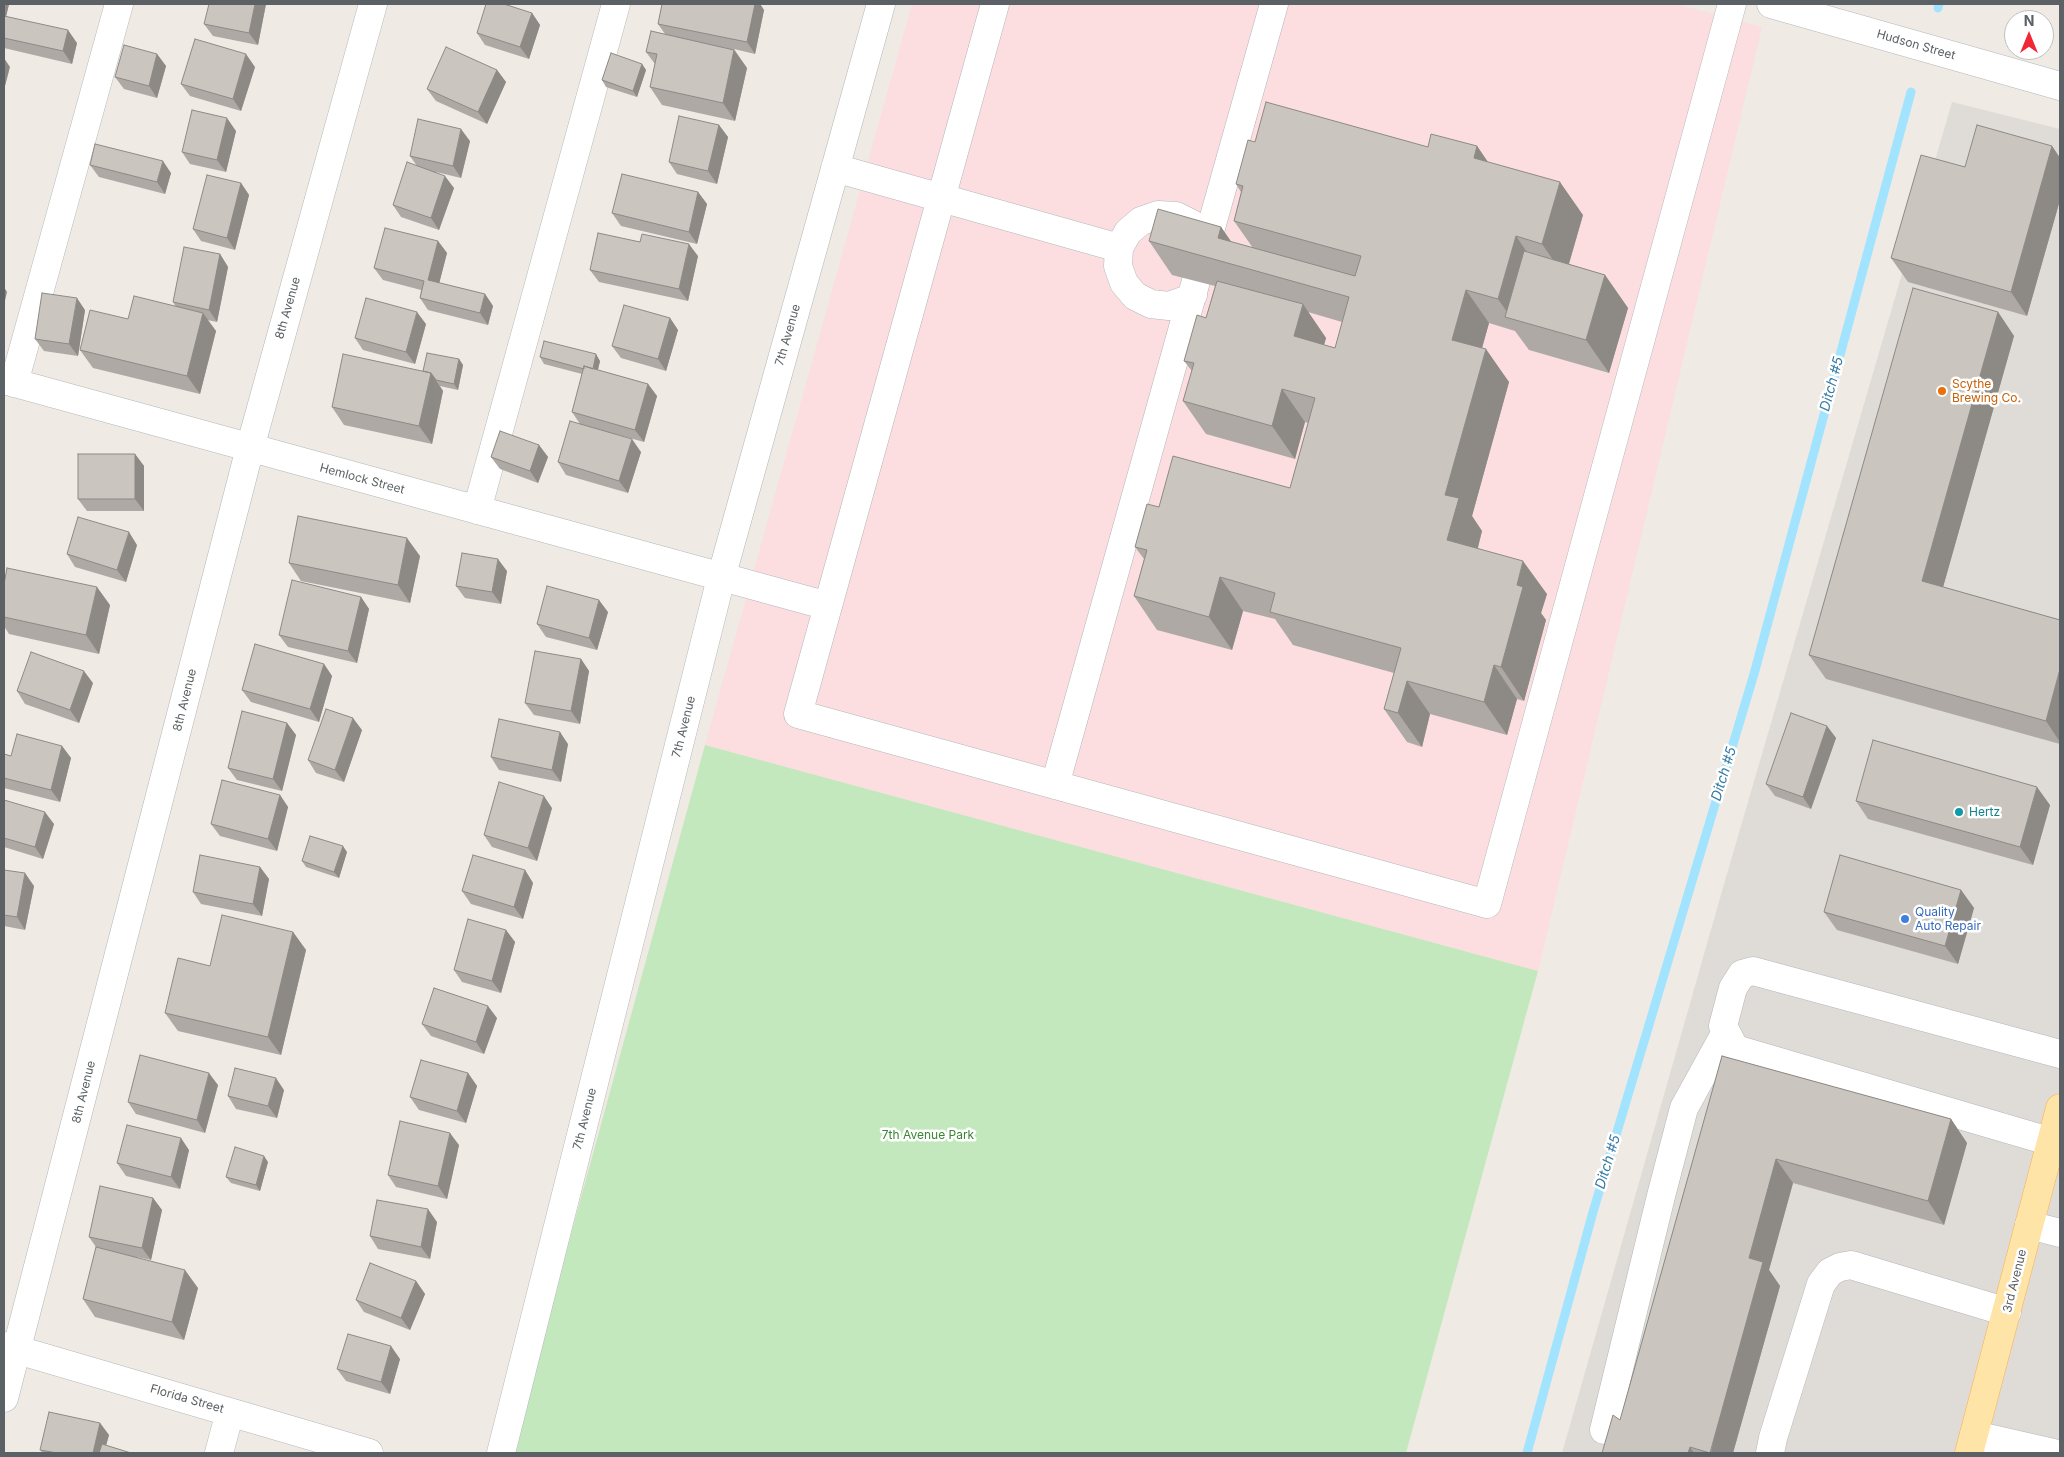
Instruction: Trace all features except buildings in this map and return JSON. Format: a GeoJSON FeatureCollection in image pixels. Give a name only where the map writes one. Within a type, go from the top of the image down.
{"type":"FeatureCollection","features":[{"type":"Feature","properties":{"kind":"main road","name":"3rd Avenue"},"geometry":{"type":"LineString","coordinates":[[1972,1444],[2060,1108]]}},
{"type":"Feature","properties":{"kind":"street"},"geometry":{"type":"LineString","coordinates":[[9,381],[119,4]]}},
{"type":"Feature","properties":{"kind":"street","name":"8th Avenue"},"geometry":{"type":"LineString","coordinates":[[4,1398],[11,1348],[250,448],[373,4]]}},
{"type":"Feature","properties":{"kind":"street"},"geometry":{"type":"LineString","coordinates":[[477,510],[616,4]]}},
{"type":"Feature","properties":{"kind":"street","name":"7th Avenue"},"geometry":{"type":"LineString","coordinates":[[502,1453],[721,578],[881,4]]}},
{"type":"Feature","properties":{"kind":"street"},"geometry":{"type":"LineString","coordinates":[[995,4],[798,714],[1487,904],[1732,4]]}},
{"type":"Feature","properties":{"kind":"street"},"geometry":{"type":"LineString","coordinates":[[1055,785],[1194,288],[1186,300],[1169,306],[1151,304],[1135,296],[1124,283],[1118,266],[1119,248],[1128,232],[1141,221],[1158,215],[1176,216],[1192,225],[1203,238],[1206,247],[1274,4]]}},
{"type":"Feature","properties":{"kind":"street","name":"Hudson Street"},"geometry":{"type":"LineString","coordinates":[[1771,4],[2060,86]]}},
{"type":"Feature","properties":{"kind":"street"},"geometry":{"type":"LineString","coordinates":[[835,168],[1119,248]]}},
{"type":"Feature","properties":{"kind":"street","name":"Hemlock Street"},"geometry":{"type":"LineString","coordinates":[[9,381],[828,606]]}},
{"type":"Feature","properties":{"kind":"street"},"geometry":{"type":"LineString","coordinates":[[2052,1142],[1735,1049],[1723,1026],[1733,988],[1742,974],[1753,970],[2060,1054]]}},
{"type":"Feature","properties":{"kind":"street"},"geometry":{"type":"LineString","coordinates":[[1604,1430],[1684,1108],[1726,1032]]}},
{"type":"Feature","properties":{"kind":"street"},"geometry":{"type":"LineString","coordinates":[[2029,1225],[2060,1233]]}},
{"type":"Feature","properties":{"kind":"street"},"geometry":{"type":"LineString","coordinates":[[1770,1453],[1821,1284],[1830,1272],[1840,1266],[1851,1265],[2007,1312]]}},
{"type":"Feature","properties":{"kind":"street","name":"Florida Street"},"geometry":{"type":"LineString","coordinates":[[11,1348],[370,1453]]}},
{"type":"Feature","properties":{"kind":"street"},"geometry":{"type":"LineString","coordinates":[[218,1453],[230,1412]]}},
{"type":"Feature","properties":{"kind":"street"},"geometry":{"type":"LineString","coordinates":[[1972,1444],[2053,1453]]}},
{"type":"Feature","properties":{"kind":"shaded area"},"geometry":{"type":"Polygon","coordinates":[[[912,4],[1677,4],[1762,27],[1538,971],[705,745],[912,4]]]}},
{"type":"Feature","properties":{"kind":"shaded area"},"geometry":{"type":"Polygon","coordinates":[[[1952,102],[2060,129],[2060,1453],[1562,1453],[1720,898],[1952,102]]]}},
{"type":"Feature","properties":{"kind":"green space","name":"7th Avenue Park"},"geometry":{"type":"Polygon","coordinates":[[[705,745],[1538,971],[1406,1453],[511,1453],[705,745]]]}},
{"type":"Feature","properties":{"kind":"waterway"},"geometry":{"type":"LineString","coordinates":[[1938,8],[1939,4]]}},
{"type":"Feature","properties":{"kind":"waterway","name":"Ditch #5"},"geometry":{"type":"LineString","coordinates":[[1527,1453],[1593,1212],[1754,674],[1911,92]]}},
{"type":"Feature","properties":{"kind":"place","name":"Scythe Brewing Co."},"geometry":{"type":"Point","coordinates":[1942,391]}},
{"type":"Feature","properties":{"kind":"place","name":"Hertz"},"geometry":{"type":"Point","coordinates":[1959,812]}},
{"type":"Feature","properties":{"kind":"place","name":"Quality Auto Repair"},"geometry":{"type":"Point","coordinates":[1905,919]}}]}
